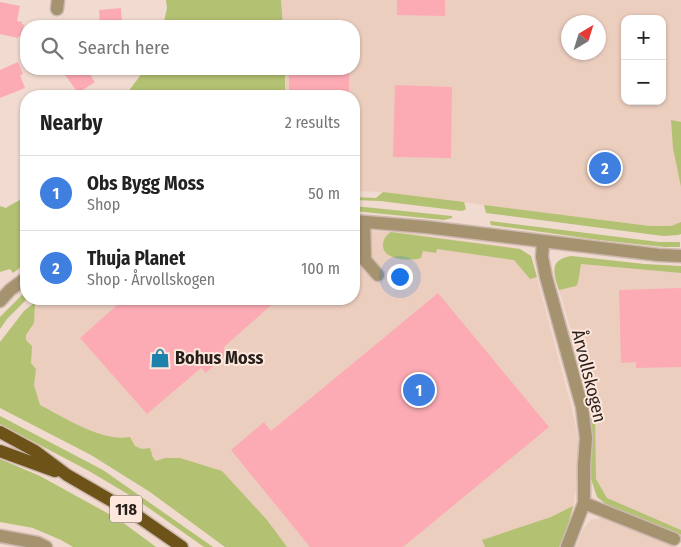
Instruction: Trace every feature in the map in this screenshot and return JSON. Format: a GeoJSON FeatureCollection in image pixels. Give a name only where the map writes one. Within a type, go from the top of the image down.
{"type":"FeatureCollection","features":[{"type":"Feature","properties":{"kind":"main road","name":"118"},"geometry":{"type":"LineString","coordinates":[[0,432],[35,452],[67,475],[136,515],[182,547]]}},
{"type":"Feature","properties":{"kind":"main road","name":"118"},"geometry":{"type":"LineString","coordinates":[[0,451],[67,475]]}},
{"type":"Feature","properties":{"kind":"street"},"geometry":{"type":"LineString","coordinates":[[360,221],[426,227],[659,256],[681,256]]}},
{"type":"Feature","properties":{"kind":"street"},"geometry":{"type":"LineString","coordinates":[[360,227],[366,260],[378,275]]}},
{"type":"Feature","properties":{"kind":"street","name":"Årvollskogen"},"geometry":{"type":"LineString","coordinates":[[543,242],[542,257],[546,277],[583,415],[586,438],[584,503],[567,547]]}},
{"type":"Feature","properties":{"kind":"street"},"geometry":{"type":"LineString","coordinates":[[0,301],[20,282]]}},
{"type":"Feature","properties":{"kind":"street"},"geometry":{"type":"LineString","coordinates":[[584,503],[674,539]]}},
{"type":"Feature","properties":{"kind":"street"},"geometry":{"type":"LineString","coordinates":[[0,536],[38,543],[46,547]]}},
{"type":"Feature","properties":{"kind":"shaded area"},"geometry":{"type":"Polygon","coordinates":[[[281,0],[681,0],[681,222],[671,226],[650,226],[383,192],[360,191],[360,90],[285,90],[285,75],[360,75],[360,20],[283,20],[281,0]]]}},
{"type":"Feature","properties":{"kind":"shaded area"},"geometry":{"type":"Polygon","coordinates":[[[360,230],[405,233],[520,249],[531,256],[572,409],[579,443],[573,509],[559,547],[237,547],[12,398],[24,311],[32,305],[360,305],[360,230]]]}},
{"type":"Feature","properties":{"kind":"shaded area"},"geometry":{"type":"Polygon","coordinates":[[[559,262],[681,273],[681,530],[607,499],[596,479],[595,409],[556,280],[556,268],[559,262]]]}},
{"type":"Feature","properties":{"kind":"shaded area"},"geometry":{"type":"Polygon","coordinates":[[[602,518],[676,547],[576,547],[583,529],[591,520],[602,518]]]}},
{"type":"Feature","properties":{"kind":"green space"},"geometry":{"type":"Polygon","coordinates":[[[166,0],[281,0],[283,20],[164,20],[167,8],[166,0]]]}},
{"type":"Feature","properties":{"kind":"green space"},"geometry":{"type":"Polygon","coordinates":[[[141,75],[285,75],[285,90],[129,90],[141,75]]]}},
{"type":"Feature","properties":{"kind":"green space"},"geometry":{"type":"Polygon","coordinates":[[[671,120],[681,122],[681,187],[673,148],[671,120]]]}},
{"type":"Feature","properties":{"kind":"green space"},"geometry":{"type":"Polygon","coordinates":[[[383,192],[464,202],[466,209],[462,211],[360,200],[360,197],[376,198],[383,192]]]}},
{"type":"Feature","properties":{"kind":"green space"},"geometry":{"type":"Polygon","coordinates":[[[20,200],[20,268],[13,273],[10,269],[0,272],[0,206],[6,208],[20,200]]]}},
{"type":"Feature","properties":{"kind":"green space"},"geometry":{"type":"Polygon","coordinates":[[[484,205],[650,226],[671,226],[681,222],[681,234],[663,236],[486,213],[484,205]]]}},
{"type":"Feature","properties":{"kind":"green space"},"geometry":{"type":"Polygon","coordinates":[[[360,207],[452,216],[452,218],[444,220],[360,212],[360,207]]]}},
{"type":"Feature","properties":{"kind":"green space"},"geometry":{"type":"Polygon","coordinates":[[[490,221],[659,242],[680,242],[680,247],[599,240],[491,225],[490,221]]]}},
{"type":"Feature","properties":{"kind":"green space"},"geometry":{"type":"Polygon","coordinates":[[[391,232],[520,249],[531,256],[537,277],[530,279],[514,260],[437,249],[436,253],[423,251],[421,258],[399,259],[388,255],[383,246],[385,237],[391,232]]]}},
{"type":"Feature","properties":{"kind":"green space"},"geometry":{"type":"Polygon","coordinates":[[[572,256],[681,266],[681,273],[581,264],[576,286],[559,290],[554,273],[556,264],[559,260],[572,256]]]}},
{"type":"Feature","properties":{"kind":"green space"},"geometry":{"type":"Polygon","coordinates":[[[20,297],[21,305],[0,329],[0,317],[20,297]]]}},
{"type":"Feature","properties":{"kind":"green space"},"geometry":{"type":"Polygon","coordinates":[[[31,305],[35,305],[34,323],[26,335],[26,340],[32,346],[31,363],[36,369],[34,385],[40,405],[84,428],[108,436],[130,437],[135,446],[142,449],[150,448],[156,461],[165,458],[180,458],[222,471],[267,520],[287,547],[225,547],[150,492],[91,455],[0,408],[0,342],[24,311],[31,305]]]}},
{"type":"Feature","properties":{"kind":"green space"},"geometry":{"type":"Polygon","coordinates":[[[595,411],[596,479],[607,498],[681,530],[681,535],[607,505],[597,497],[591,479],[591,414],[595,411]]]}},
{"type":"Feature","properties":{"kind":"green space"},"geometry":{"type":"Polygon","coordinates":[[[0,416],[103,470],[213,547],[204,547],[136,499],[89,471],[0,424],[0,416]]]}},
{"type":"Feature","properties":{"kind":"green space"},"geometry":{"type":"Polygon","coordinates":[[[0,459],[40,476],[118,519],[156,547],[73,547],[33,528],[0,522],[0,459]]]}},
{"type":"Feature","properties":{"kind":"green space"},"geometry":{"type":"Polygon","coordinates":[[[573,506],[559,547],[485,547],[482,540],[551,517],[573,506]]]}},
{"type":"Feature","properties":{"kind":"building"},"geometry":{"type":"Polygon","coordinates":[[[397,0],[445,0],[445,16],[397,15],[397,0]]]}},
{"type":"Feature","properties":{"kind":"building"},"geometry":{"type":"Polygon","coordinates":[[[0,2],[20,6],[17,21],[20,22],[20,36],[18,38],[0,34],[0,2]]]}},
{"type":"Feature","properties":{"kind":"building"},"geometry":{"type":"Polygon","coordinates":[[[121,8],[122,20],[100,20],[99,10],[121,8]]]}},
{"type":"Feature","properties":{"kind":"building"},"geometry":{"type":"Polygon","coordinates":[[[18,62],[25,88],[0,98],[0,70],[18,62]]]}},
{"type":"Feature","properties":{"kind":"building"},"geometry":{"type":"Polygon","coordinates":[[[65,75],[90,75],[95,82],[83,90],[76,90],[65,75]]]}},
{"type":"Feature","properties":{"kind":"building"},"geometry":{"type":"Polygon","coordinates":[[[289,75],[349,75],[349,90],[289,90],[289,75]]]}},
{"type":"Feature","properties":{"kind":"building"},"geometry":{"type":"Polygon","coordinates":[[[395,85],[452,87],[451,158],[393,157],[395,85]]]}},
{"type":"Feature","properties":{"kind":"building"},"geometry":{"type":"Polygon","coordinates":[[[681,288],[681,367],[636,368],[636,362],[621,363],[619,290],[681,288]]]}},
{"type":"Feature","properties":{"kind":"building"},"geometry":{"type":"Polygon","coordinates":[[[438,293],[549,427],[403,547],[310,547],[231,450],[264,422],[271,431],[438,293]]]}},
{"type":"Feature","properties":{"kind":"building","name":"Bohus Moss"},"geometry":{"type":"Polygon","coordinates":[[[117,305],[271,305],[223,348],[228,352],[206,373],[201,368],[147,414],[80,338],[117,305]]]}},
{"type":"Feature","properties":{"kind":"place","name":"Thuja Planet"},"geometry":{"type":"Point","coordinates":[605,168]}},
{"type":"Feature","properties":{"kind":"place","name":"Bohus Moss"},"geometry":{"type":"Point","coordinates":[160,358]}},
{"type":"Feature","properties":{"kind":"place","name":"Obs Bygg Moss"},"geometry":{"type":"Point","coordinates":[419,390]}}]}
